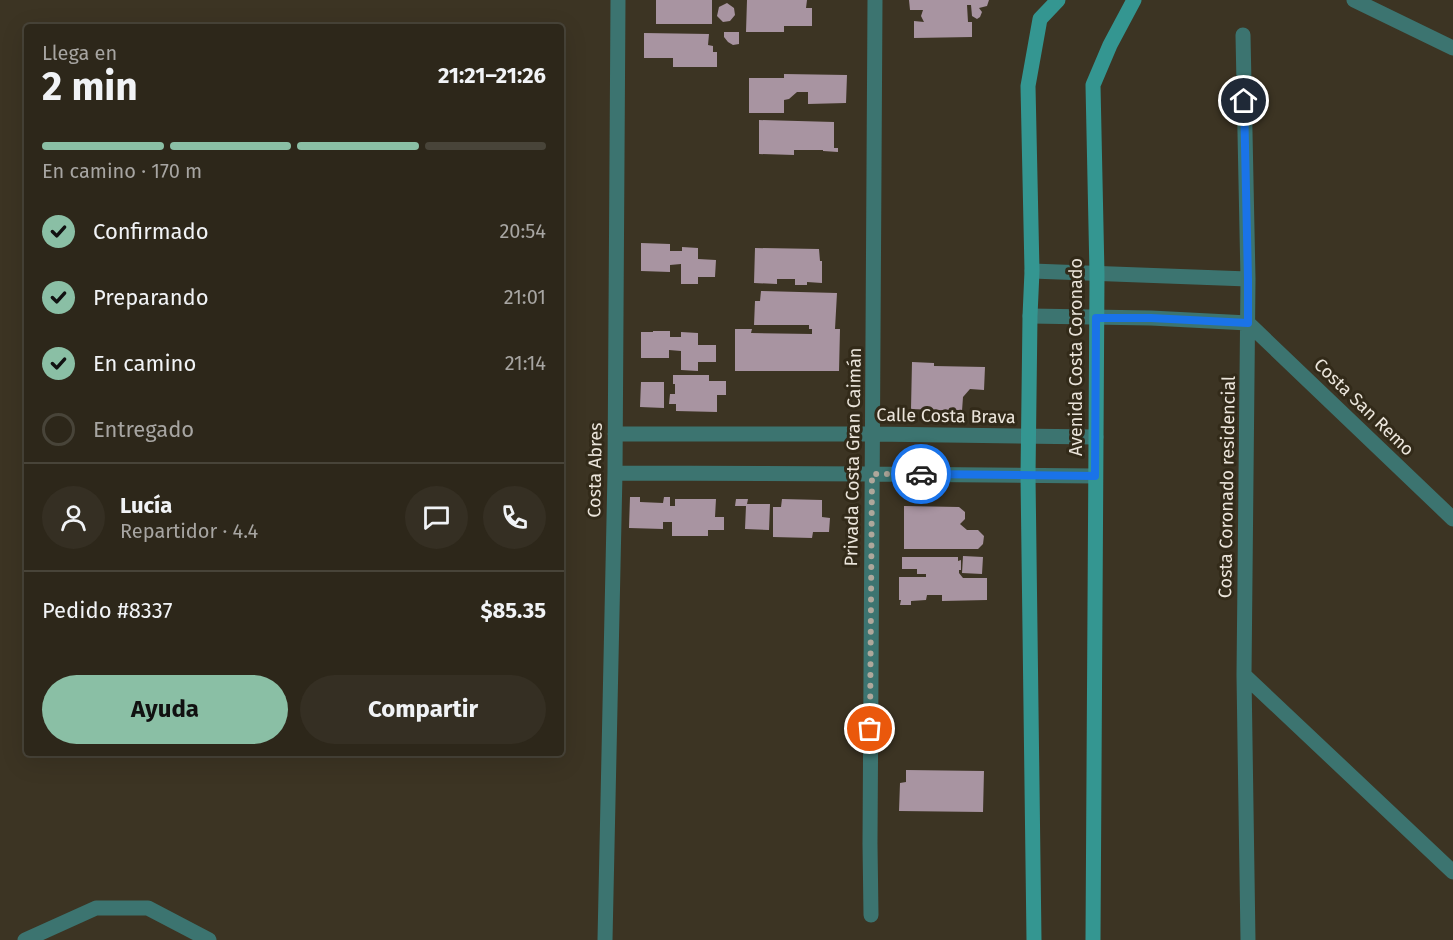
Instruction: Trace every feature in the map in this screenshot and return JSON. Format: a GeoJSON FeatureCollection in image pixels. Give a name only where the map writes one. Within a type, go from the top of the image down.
{"type":"FeatureCollection","features":[{"type":"Feature","properties":{"kind":"street","name":"Costa Abres"},"geometry":{"type":"LineString","coordinates":[[604,940],[615,473],[618,0]]}},
{"type":"Feature","properties":{"kind":"street","name":"Privada Costa Gran Caimán"},"geometry":{"type":"LineString","coordinates":[[871,915],[875,0]]}},
{"type":"Feature","properties":{"kind":"street"},"geometry":{"type":"LineString","coordinates":[[1034,940],[1028,476],[1032,271],[1028,86],[1040,19],[1058,0]]}},
{"type":"Feature","properties":{"kind":"street","name":"Avenida Costa Coronado"},"geometry":{"type":"LineString","coordinates":[[1092,940],[1097,274],[1093,85],[1110,45],[1134,0]]}},
{"type":"Feature","properties":{"kind":"street"},"geometry":{"type":"LineString","coordinates":[[1353,0],[1453,48]]}},
{"type":"Feature","properties":{"kind":"street","name":"Costa Coronado residencial"},"geometry":{"type":"LineString","coordinates":[[1243,34],[1248,279],[1244,675],[1248,940]]}},
{"type":"Feature","properties":{"kind":"street"},"geometry":{"type":"LineString","coordinates":[[1032,271],[1248,279]]}},
{"type":"Feature","properties":{"kind":"street"},"geometry":{"type":"LineString","coordinates":[[1030,316],[1151,318],[1248,323]]}},
{"type":"Feature","properties":{"kind":"street","name":"Costa San Remo"},"geometry":{"type":"LineString","coordinates":[[1248,323],[1453,519]]}},
{"type":"Feature","properties":{"kind":"street","name":"Calle Costa Brava"},"geometry":{"type":"LineString","coordinates":[[615,434],[1096,437]]}},
{"type":"Feature","properties":{"kind":"street"},"geometry":{"type":"LineString","coordinates":[[615,473],[1095,476]]}},
{"type":"Feature","properties":{"kind":"street"},"geometry":{"type":"LineString","coordinates":[[1244,675],[1453,872]]}},
{"type":"Feature","properties":{"kind":"street"},"geometry":{"type":"LineString","coordinates":[[25,940],[96,908],[148,908],[209,940]]}},
{"type":"Feature","properties":{"kind":"building"},"geometry":{"type":"Polygon","coordinates":[[[656,0],[712,0],[712,24],[656,24],[656,0]]]}},
{"type":"Feature","properties":{"kind":"building"},"geometry":{"type":"Polygon","coordinates":[[[747,0],[807,0],[806,8],[812,8],[812,26],[784,26],[784,32],[746,32],[747,0]]]}},
{"type":"Feature","properties":{"kind":"building"},"geometry":{"type":"Polygon","coordinates":[[[909,0],[989,0],[987,6],[979,8],[982,12],[977,19],[972,16],[971,5],[967,5],[968,22],[972,22],[972,37],[914,38],[914,21],[924,22],[921,16],[923,10],[910,10],[909,0]]]}},
{"type":"Feature","properties":{"kind":"building"},"geometry":{"type":"Polygon","coordinates":[[[727,3],[734,8],[735,15],[730,21],[723,22],[717,16],[719,7],[727,3]]]}},
{"type":"Feature","properties":{"kind":"building"},"geometry":{"type":"Polygon","coordinates":[[[724,32],[739,32],[739,44],[733,45],[728,42],[724,37],[724,32]]]}},
{"type":"Feature","properties":{"kind":"building"},"geometry":{"type":"Polygon","coordinates":[[[644,33],[709,34],[708,45],[713,46],[713,52],[717,52],[717,67],[673,67],[673,58],[644,58],[644,33]]]}},
{"type":"Feature","properties":{"kind":"building"},"geometry":{"type":"Polygon","coordinates":[[[784,74],[847,75],[846,103],[808,104],[808,92],[797,92],[784,100],[784,113],[749,113],[749,78],[784,78],[784,74]]]}},
{"type":"Feature","properties":{"kind":"building"},"geometry":{"type":"Polygon","coordinates":[[[759,120],[834,122],[834,148],[838,148],[838,152],[794,150],[794,155],[759,154],[759,120]]]}},
{"type":"Feature","properties":{"kind":"building"},"geometry":{"type":"Polygon","coordinates":[[[641,243],[670,244],[670,251],[682,251],[682,247],[698,248],[698,259],[716,260],[715,277],[698,277],[698,284],[681,284],[681,264],[670,265],[670,272],[641,271],[641,243]]]}},
{"type":"Feature","properties":{"kind":"building"},"geometry":{"type":"Polygon","coordinates":[[[755,248],[819,249],[820,261],[822,261],[822,283],[807,282],[807,285],[795,285],[795,279],[777,279],[777,284],[754,283],[755,248]]]}},
{"type":"Feature","properties":{"kind":"building"},"geometry":{"type":"Polygon","coordinates":[[[761,291],[837,293],[835,329],[840,329],[839,371],[735,371],[735,329],[752,329],[751,333],[812,334],[809,325],[754,325],[755,301],[760,301],[761,291]]]}},
{"type":"Feature","properties":{"kind":"building"},"geometry":{"type":"Polygon","coordinates":[[[670,331],[670,337],[681,337],[681,332],[698,333],[698,345],[716,345],[716,362],[698,362],[698,371],[681,370],[681,351],[669,350],[669,358],[641,358],[641,332],[670,331]]]}},
{"type":"Feature","properties":{"kind":"building"},"geometry":{"type":"Polygon","coordinates":[[[912,362],[934,363],[934,366],[985,367],[984,390],[970,389],[963,397],[962,411],[911,409],[912,362]]]}},
{"type":"Feature","properties":{"kind":"building"},"geometry":{"type":"Polygon","coordinates":[[[673,375],[709,375],[709,381],[726,381],[726,395],[717,395],[717,412],[676,411],[676,404],[669,404],[670,394],[675,394],[673,375]]]}},
{"type":"Feature","properties":{"kind":"building"},"geometry":{"type":"Polygon","coordinates":[[[641,382],[664,382],[664,408],[640,407],[641,382]]]}},
{"type":"Feature","properties":{"kind":"building"},"geometry":{"type":"Polygon","coordinates":[[[630,497],[640,497],[640,502],[663,503],[664,497],[670,497],[670,506],[675,506],[675,499],[716,499],[715,517],[724,517],[724,530],[708,530],[708,536],[672,536],[672,522],[663,522],[663,529],[629,528],[630,497]]]}},
{"type":"Feature","properties":{"kind":"building"},"geometry":{"type":"Polygon","coordinates":[[[736,499],[748,499],[747,504],[770,504],[769,530],[745,529],[746,506],[735,506],[736,499]]]}},
{"type":"Feature","properties":{"kind":"building"},"geometry":{"type":"Polygon","coordinates":[[[782,499],[822,500],[822,517],[830,518],[829,532],[813,532],[812,538],[773,537],[773,507],[781,507],[782,499]]]}},
{"type":"Feature","properties":{"kind":"building"},"geometry":{"type":"Polygon","coordinates":[[[904,506],[959,507],[965,512],[965,519],[960,524],[967,530],[978,530],[984,536],[983,544],[978,549],[904,549],[904,506]]]}},
{"type":"Feature","properties":{"kind":"building"},"geometry":{"type":"Polygon","coordinates":[[[963,556],[983,557],[982,574],[962,573],[963,556]]]}},
{"type":"Feature","properties":{"kind":"building"},"geometry":{"type":"Polygon","coordinates":[[[902,557],[958,557],[958,561],[961,560],[959,573],[963,578],[987,578],[987,600],[942,601],[942,595],[927,595],[926,600],[911,601],[911,605],[900,605],[899,577],[926,577],[926,574],[917,574],[917,569],[902,569],[902,557]]]}},
{"type":"Feature","properties":{"kind":"building"},"geometry":{"type":"Polygon","coordinates":[[[906,770],[984,771],[983,812],[899,811],[900,783],[906,782],[906,770]]]}},
{"type":"Feature","properties":{"kind":"way so far"},"geometry":{"type":"LineString","coordinates":[[870,729],[872,474],[921,474]]}},
{"type":"Feature","properties":{"kind":"route"},"geometry":{"type":"LineString","coordinates":[[921,474],[1095,476],[1096,318],[1151,318],[1248,323],[1244,101]]}}]}
